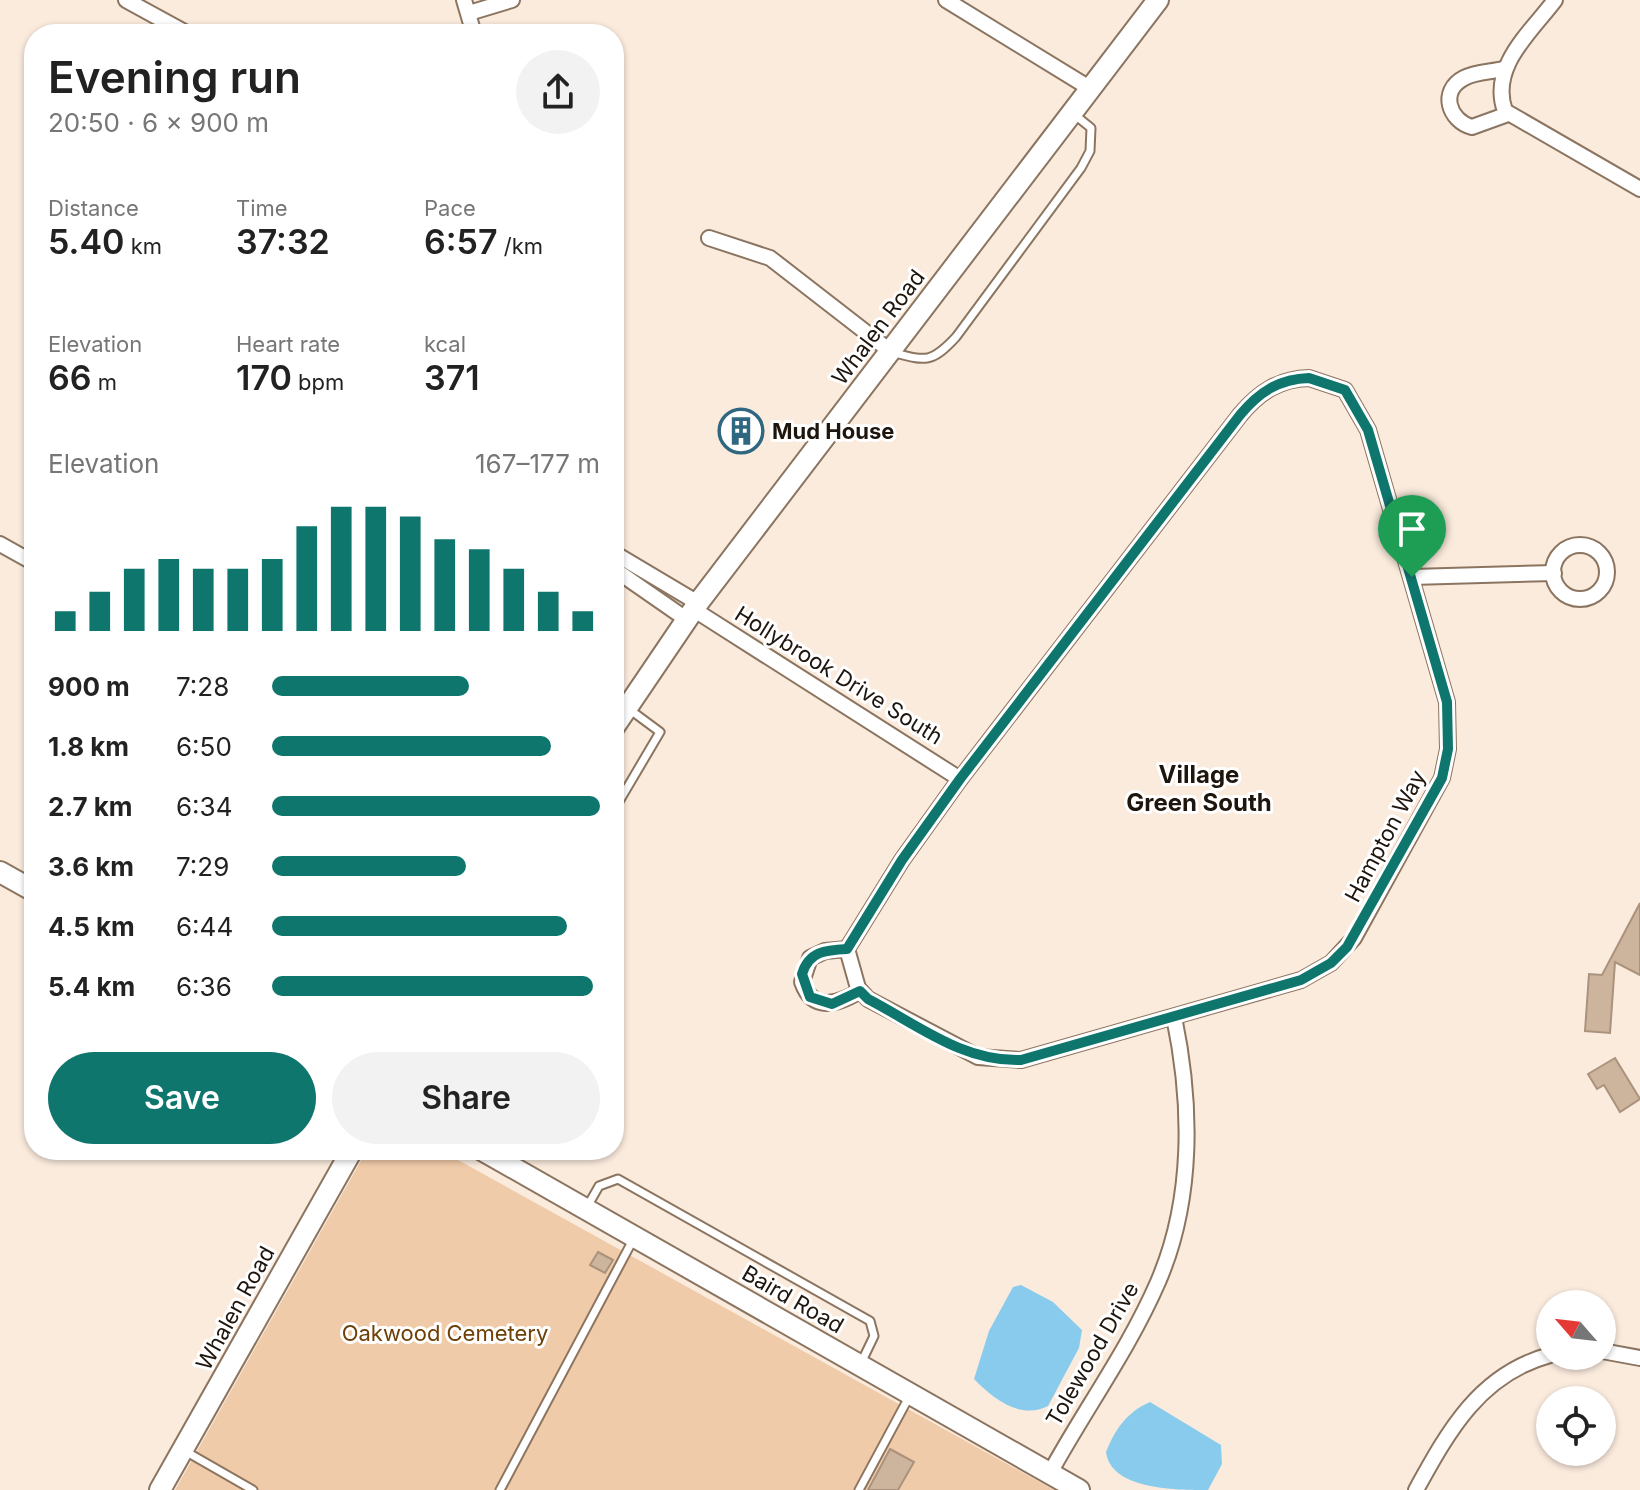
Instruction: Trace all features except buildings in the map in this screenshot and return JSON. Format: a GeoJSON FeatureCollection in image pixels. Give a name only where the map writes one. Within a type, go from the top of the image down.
{"type":"FeatureCollection","features":[{"type":"Feature","properties":{"kind":"street"},"geometry":{"type":"LineString","coordinates":[[126,0],[170,24]]}},
{"type":"Feature","properties":{"kind":"street"},"geometry":{"type":"LineString","coordinates":[[467,6],[512,0]]}},
{"type":"Feature","properties":{"kind":"street"},"geometry":{"type":"LineString","coordinates":[[946,0],[1091,89]]}},
{"type":"Feature","properties":{"kind":"street","name":"Whalen Road"},"geometry":{"type":"LineString","coordinates":[[624,712],[692,610],[1158,0]]}},
{"type":"Feature","properties":{"kind":"street"},"geometry":{"type":"LineString","coordinates":[[1555,0],[1503,69],[1501,95],[1508,114],[1640,189]]}},
{"type":"Feature","properties":{"kind":"street"},"geometry":{"type":"LineString","coordinates":[[1503,69],[1462,78],[1451,90],[1450,106],[1458,120],[1472,127],[1508,114]]}},
{"type":"Feature","properties":{"kind":"street"},"geometry":{"type":"LineString","coordinates":[[709,238],[770,258],[890,351]]}},
{"type":"Feature","properties":{"kind":"street","name":"Hampton Way"},"geometry":{"type":"LineString","coordinates":[[847,949],[902,860],[960,779],[1255,397],[1275,384],[1292,379],[1327,381],[1345,390],[1368,430],[1412,577],[1447,702],[1448,749],[1442,778],[1354,938],[1331,963],[1301,980],[1052,1054],[999,1061],[956,1048],[868,999],[860,991]]}},
{"type":"Feature","properties":{"kind":"street"},"geometry":{"type":"LineString","coordinates":[[0,544],[24,557]]}},
{"type":"Feature","properties":{"kind":"street"},"geometry":{"type":"LineString","coordinates":[[624,560],[692,610]]}},
{"type":"Feature","properties":{"kind":"street"},"geometry":{"type":"LineString","coordinates":[[1412,577],[1554,573]]}},
{"type":"Feature","properties":{"kind":"street"},"geometry":{"type":"LineString","coordinates":[[624,574],[692,610]]}},
{"type":"Feature","properties":{"kind":"street","name":"Hollybrook Drive South"},"geometry":{"type":"LineString","coordinates":[[692,610],[960,779]]}},
{"type":"Feature","properties":{"kind":"street"},"geometry":{"type":"LineString","coordinates":[[0,872],[24,885]]}},
{"type":"Feature","properties":{"kind":"street"},"geometry":{"type":"LineString","coordinates":[[847,949],[860,991],[840,1002],[824,1004],[810,997],[802,982],[810,958],[825,951],[847,949]]}},
{"type":"Feature","properties":{"kind":"street","name":"Tolewood Drive"},"geometry":{"type":"LineString","coordinates":[[1050,1473],[1139,1321],[1172,1242],[1186,1146],[1186,1090],[1174,1017]]}},
{"type":"Feature","properties":{"kind":"street","name":"Whalen Road"},"geometry":{"type":"LineString","coordinates":[[160,1490],[346,1160]]}},
{"type":"Feature","properties":{"kind":"street","name":"Baird Road"},"geometry":{"type":"LineString","coordinates":[[500,1160],[1079,1490]]}},
{"type":"Feature","properties":{"kind":"street"},"geometry":{"type":"LineString","coordinates":[[1616,1354],[1640,1358]]}},
{"type":"Feature","properties":{"kind":"street"},"geometry":{"type":"LineString","coordinates":[[1416,1490],[1471,1403],[1513,1368],[1536,1360]]}},
{"type":"Feature","properties":{"kind":"lane"},"geometry":{"type":"LineString","coordinates":[[890,351],[924,361],[940,355],[956,337],[1081,168],[1090,151],[1091,128],[1072,112]]}},
{"type":"Feature","properties":{"kind":"lane"},"geometry":{"type":"LineString","coordinates":[[624,793],[660,732],[627,708]]}},
{"type":"Feature","properties":{"kind":"lane"},"geometry":{"type":"LineString","coordinates":[[586,1209],[599,1186],[618,1179],[870,1321],[874,1336],[861,1365]]}},
{"type":"Feature","properties":{"kind":"lane"},"geometry":{"type":"LineString","coordinates":[[500,1490],[635,1236]]}},
{"type":"Feature","properties":{"kind":"lane"},"geometry":{"type":"LineString","coordinates":[[859,1490],[911,1394]]}},
{"type":"Feature","properties":{"kind":"lane"},"geometry":{"type":"LineString","coordinates":[[183,1450],[253,1490]]}},
{"type":"Feature","properties":{"kind":"green space","name":"Oakwood Cemetery"},"geometry":{"type":"Polygon","coordinates":[[[361,1160],[458,1160],[1054,1490],[175,1490],[361,1160]]]}},
{"type":"Feature","properties":{"kind":"water"},"geometry":{"type":"Polygon","coordinates":[[[1021,1285],[1053,1302],[1082,1330],[1079,1348],[1048,1406],[1038,1410],[1008,1405],[974,1379],[989,1331],[1013,1287],[1021,1285]]]}},
{"type":"Feature","properties":{"kind":"water"},"geometry":{"type":"Polygon","coordinates":[[[1150,1402],[1221,1445],[1222,1464],[1208,1490],[1147,1485],[1132,1481],[1111,1465],[1106,1452],[1113,1436],[1128,1416],[1150,1402]]]}},
{"type":"Feature","properties":{"kind":"place","name":"Mud House"},"geometry":{"type":"Point","coordinates":[741,431]}},
{"type":"Feature","properties":{"kind":"district","name":"Village Green South"},"geometry":{"type":"Point","coordinates":[1199,789]}},
{"type":"Feature","properties":{"kind":"route"},"geometry":{"type":"LineString","coordinates":[[1292,379],[1327,381],[1345,390],[1368,430],[1412,577],[1447,702],[1449,726],[1445,769],[1354,938],[1331,963],[1301,980],[1052,1054],[1021,1060],[999,1061],[956,1048],[868,999],[860,991],[840,1002],[824,1004],[810,997],[805,990],[802,974],[810,958],[825,951],[847,949],[902,860],[960,779],[1255,397],[1275,384],[1292,379]]}}]}
